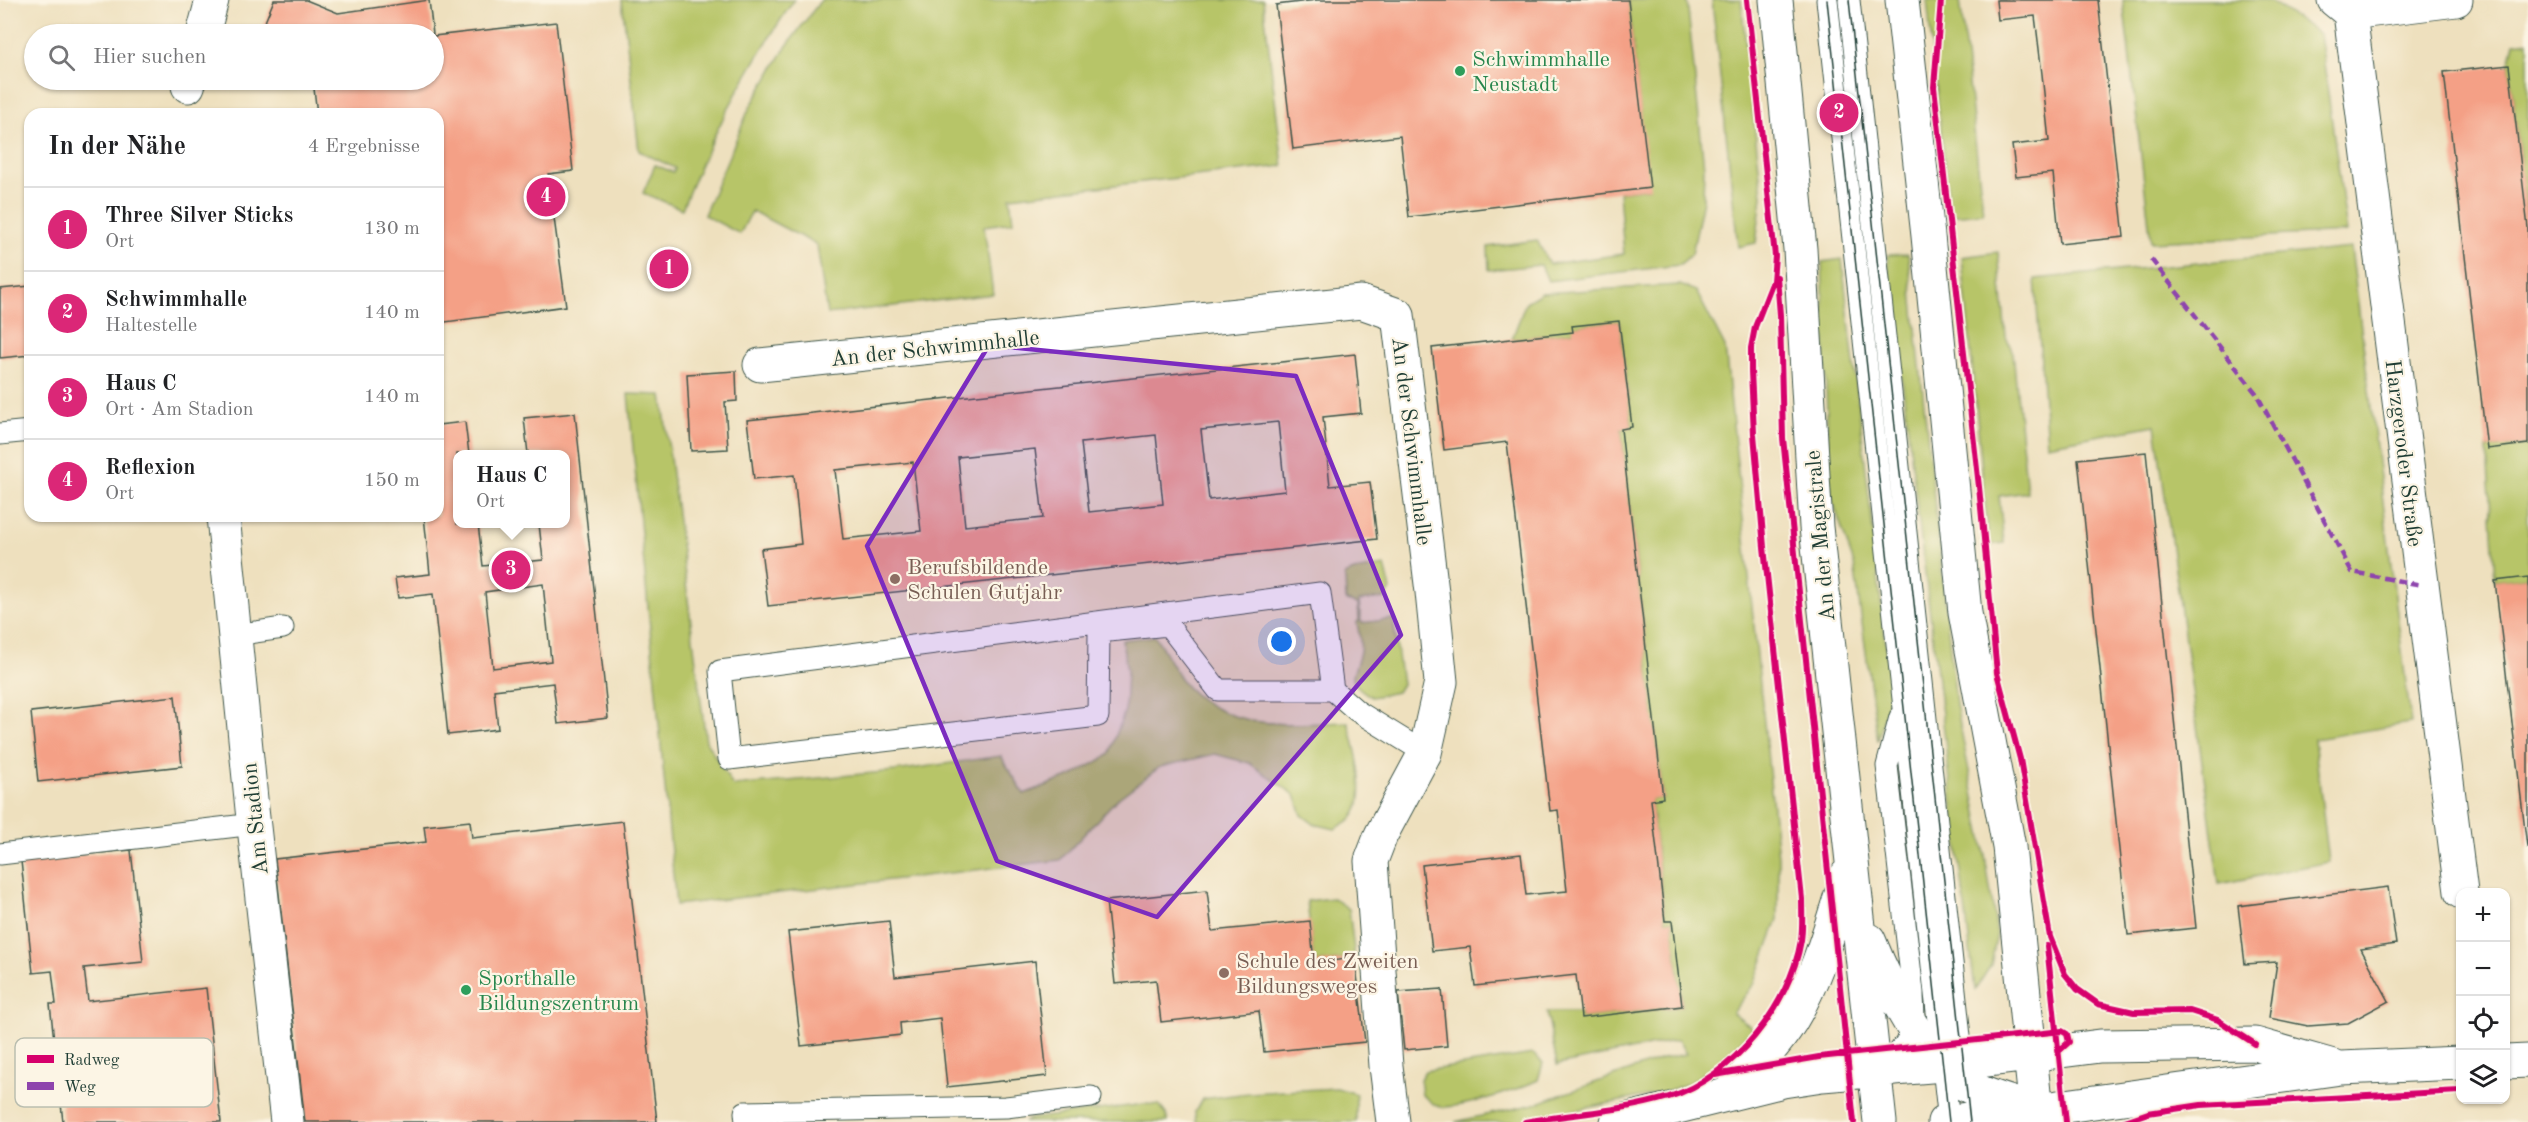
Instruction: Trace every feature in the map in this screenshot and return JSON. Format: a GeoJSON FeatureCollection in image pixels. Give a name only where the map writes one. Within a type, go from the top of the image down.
{"type":"FeatureCollection","features":[{"type":"Feature","properties":{"kind":"street"},"geometry":{"type":"LineString","coordinates":[[205,24],[212,0]]}},
{"type":"Feature","properties":{"kind":"street","name":"An der Magistrale"},"geometry":{"type":"LineString","coordinates":[[1776,0],[1800,249],[1816,527],[1880,1122]]}},
{"type":"Feature","properties":{"kind":"street"},"geometry":{"type":"LineString","coordinates":[[1902,0],[1965,613],[2009,847],[2037,1116]]}},
{"type":"Feature","properties":{"kind":"street","name":"Harzgeroder Straße"},"geometry":{"type":"LineString","coordinates":[[2456,0],[2342,7],[2460,888]]}},
{"type":"Feature","properties":{"kind":"street","name":"An der Schwimmhalle"},"geometry":{"type":"LineString","coordinates":[[760,365],[1361,302],[1398,315],[1431,580],[1441,682],[1425,753],[1381,835],[1371,861],[1386,1066],[1393,1122]]}},
{"type":"Feature","properties":{"kind":"street","name":"Am Stadion"},"geometry":{"type":"LineString","coordinates":[[223,522],[287,1122]]}},
{"type":"Feature","properties":{"kind":"street"},"geometry":{"type":"LineString","coordinates":[[1728,1094],[1772,1047],[1800,1004],[1818,966],[1851,862]]}},
{"type":"Feature","properties":{"kind":"street"},"geometry":{"type":"LineString","coordinates":[[1856,905],[1876,957],[1913,1026],[1957,1071],[2037,1116]]}},
{"type":"Feature","properties":{"kind":"street"},"geometry":{"type":"LineString","coordinates":[[1617,1122],[1783,1081],[1875,1071],[1957,1071],[2030,1055],[2100,1046],[2255,1044],[2341,1068]]}},
{"type":"Feature","properties":{"kind":"street"},"geometry":{"type":"LineString","coordinates":[[2510,1062],[2528,1061]]}},
{"type":"Feature","properties":{"kind":"street"},"geometry":{"type":"LineString","coordinates":[[1956,1121],[2037,1116],[2341,1068],[2456,1063]]}},
{"type":"Feature","properties":{"kind":"lane"},"geometry":{"type":"LineString","coordinates":[[1827,0],[1903,708],[1957,1071],[1956,1121]]}},
{"type":"Feature","properties":{"kind":"lane"},"geometry":{"type":"LineString","coordinates":[[1850,0],[1957,1071],[1956,1121]]}},
{"type":"Feature","properties":{"kind":"lane"},"geometry":{"type":"LineString","coordinates":[[0,434],[24,432]]}},
{"type":"Feature","properties":{"kind":"lane"},"geometry":{"type":"LineString","coordinates":[[1333,690],[1218,690],[1168,625],[1099,632],[1098,716],[729,759],[720,671],[1320,593],[1333,690],[1357,711],[1425,753]]}},
{"type":"Feature","properties":{"kind":"lane"},"geometry":{"type":"LineString","coordinates":[[235,635],[283,628]]}},
{"type":"Feature","properties":{"kind":"lane"},"geometry":{"type":"LineString","coordinates":[[1875,1071],[1890,1062],[1902,1048],[1913,1026],[1913,993],[1887,766],[1903,708]]}},
{"type":"Feature","properties":{"kind":"lane"},"geometry":{"type":"LineString","coordinates":[[0,854],[254,825]]}},
{"type":"Feature","properties":{"kind":"lane"},"geometry":{"type":"LineString","coordinates":[[746,1122],[745,1112],[1006,1107],[1091,1097]]}},
{"type":"Feature","properties":{"kind":"highlighted area"},"geometry":{"type":"Polygon","coordinates":[[[989,345],[1296,376],[1401,635],[1157,917],[997,861],[867,546],[989,345]]]}},
{"type":"Feature","properties":{"kind":"green space"},"geometry":{"type":"Polygon","coordinates":[[[622,0],[794,0],[732,102],[705,154],[682,209],[643,193],[655,165],[673,172],[675,168],[639,151],[622,0]]]}},
{"type":"Feature","properties":{"kind":"green space"},"geometry":{"type":"Polygon","coordinates":[[[821,0],[1263,0],[1283,166],[1010,197],[1013,222],[984,226],[993,294],[827,314],[817,245],[752,211],[740,234],[704,215],[749,109],[786,47],[821,0]]]}},
{"type":"Feature","properties":{"kind":"green space"},"geometry":{"type":"Polygon","coordinates":[[[1628,0],[1687,0],[1704,168],[1703,200],[1692,254],[1679,265],[1548,281],[1541,265],[1489,270],[1488,247],[1537,240],[1549,264],[1624,254],[1619,192],[1649,188],[1628,0]]]}},
{"type":"Feature","properties":{"kind":"green space"},"geometry":{"type":"Polygon","coordinates":[[[1712,0],[1741,0],[1762,196],[1756,243],[1738,247],[1712,0]]]}},
{"type":"Feature","properties":{"kind":"green space"},"geometry":{"type":"Polygon","coordinates":[[[1927,0],[1960,0],[1983,213],[1950,216],[1927,0]]]}},
{"type":"Feature","properties":{"kind":"green space"},"geometry":{"type":"Polygon","coordinates":[[[2123,0],[2269,0],[2320,34],[2347,232],[2151,242],[2123,0]]]}},
{"type":"Feature","properties":{"kind":"green space"},"geometry":{"type":"Polygon","coordinates":[[[2528,41],[2528,228],[2509,65],[2514,43],[2528,41]]]}},
{"type":"Feature","properties":{"kind":"green space"},"geometry":{"type":"Polygon","coordinates":[[[2351,248],[2411,723],[2314,739],[2329,862],[2219,884],[2155,425],[2047,445],[2035,279],[2351,248]]]}},
{"type":"Feature","properties":{"kind":"green space"},"geometry":{"type":"Polygon","coordinates":[[[1998,252],[2006,337],[2013,353],[2027,492],[1999,496],[2004,543],[1989,545],[1962,257],[1998,252]]]}},
{"type":"Feature","properties":{"kind":"green space"},"geometry":{"type":"Polygon","coordinates":[[[1908,254],[1956,704],[1984,849],[1997,934],[1991,965],[1975,990],[1887,255],[1908,254]]]}},
{"type":"Feature","properties":{"kind":"green space"},"geometry":{"type":"Polygon","coordinates":[[[1842,259],[1891,690],[1878,741],[1854,564],[1832,499],[1829,475],[1822,262],[1842,259]]]}},
{"type":"Feature","properties":{"kind":"green space"},"geometry":{"type":"Polygon","coordinates":[[[1680,285],[1696,291],[1725,347],[1778,857],[1778,919],[1754,984],[1732,1013],[1754,1029],[1720,1062],[1689,1083],[1665,1092],[1518,1122],[1455,1122],[1535,1104],[1662,1059],[1686,1054],[1678,1040],[1557,1065],[1547,1012],[1580,1012],[1581,1018],[1682,1006],[1672,921],[1665,921],[1651,800],[1663,798],[1621,429],[1632,427],[1619,321],[1573,326],[1573,332],[1512,339],[1526,302],[1541,293],[1680,285]]]}},
{"type":"Feature","properties":{"kind":"green space"},"geometry":{"type":"Polygon","coordinates":[[[628,394],[662,395],[706,741],[733,786],[895,771],[1001,756],[1024,794],[1074,775],[1109,755],[1125,710],[1127,671],[1122,640],[1155,636],[1187,687],[1204,702],[1223,712],[1242,718],[1284,724],[1348,722],[1360,772],[1360,799],[1357,810],[1351,819],[1335,829],[1314,824],[1302,815],[1295,795],[1249,763],[1215,754],[1160,767],[1116,800],[1060,860],[676,905],[628,394]]]}},
{"type":"Feature","properties":{"kind":"green space"},"geometry":{"type":"Polygon","coordinates":[[[2528,444],[2528,577],[2495,581],[2487,449],[2528,444]]]}},
{"type":"Feature","properties":{"kind":"green space"},"geometry":{"type":"Polygon","coordinates":[[[1385,566],[1391,590],[1385,598],[1359,601],[1361,623],[1393,619],[1402,684],[1397,692],[1372,697],[1356,685],[1353,677],[1360,648],[1357,622],[1359,621],[1358,604],[1346,601],[1345,575],[1354,571],[1385,566]]]}},
{"type":"Feature","properties":{"kind":"green space"},"geometry":{"type":"Polygon","coordinates":[[[1333,898],[1349,909],[1355,958],[1314,963],[1307,901],[1333,898]]]}},
{"type":"Feature","properties":{"kind":"green space"},"geometry":{"type":"Polygon","coordinates":[[[1533,1054],[1543,1063],[1538,1080],[1517,1089],[1446,1107],[1433,1104],[1422,1095],[1420,1079],[1425,1071],[1533,1054]]]}},
{"type":"Feature","properties":{"kind":"green space"},"geometry":{"type":"Polygon","coordinates":[[[1337,1088],[1356,1094],[1356,1122],[1196,1122],[1195,1112],[1202,1099],[1249,1093],[1337,1088]]]}},
{"type":"Feature","properties":{"kind":"green space"},"geometry":{"type":"Polygon","coordinates":[[[1145,1104],[1159,1105],[1166,1114],[1168,1122],[1025,1122],[1029,1119],[1145,1104]]]}},
{"type":"Feature","properties":{"kind":"building"},"geometry":{"type":"Polygon","coordinates":[[[274,0],[306,0],[338,13],[429,0],[432,24],[264,24],[274,0]]]}},
{"type":"Feature","properties":{"kind":"building","name":"Schwimmhalle Neustadt"},"geometry":{"type":"Polygon","coordinates":[[[1317,0],[1628,0],[1650,188],[1409,217],[1400,136],[1293,149],[1276,5],[1317,0]]]}},
{"type":"Feature","properties":{"kind":"building"},"geometry":{"type":"Polygon","coordinates":[[[1996,0],[2098,0],[2124,237],[2060,244],[2053,173],[2016,177],[2012,145],[2049,141],[2042,74],[2035,16],[1998,20],[1996,0]]]}},
{"type":"Feature","properties":{"kind":"building"},"geometry":{"type":"Polygon","coordinates":[[[556,22],[573,171],[548,174],[566,306],[444,322],[444,108],[316,108],[314,90],[444,90],[444,35],[556,22]]]}},
{"type":"Feature","properties":{"kind":"building"},"geometry":{"type":"Polygon","coordinates":[[[2509,65],[2528,228],[2528,444],[2487,449],[2444,72],[2509,65]]]}},
{"type":"Feature","properties":{"kind":"building"},"geometry":{"type":"Polygon","coordinates":[[[24,287],[24,356],[0,358],[0,289],[24,287]]]}},
{"type":"Feature","properties":{"kind":"building"},"geometry":{"type":"Polygon","coordinates":[[[1619,321],[1632,427],[1621,429],[1663,798],[1651,800],[1665,921],[1672,921],[1682,1006],[1581,1018],[1576,975],[1475,986],[1470,947],[1432,951],[1422,865],[1521,854],[1526,895],[1567,891],[1558,810],[1550,811],[1507,442],[1444,450],[1432,348],[1573,332],[1572,326],[1619,321]]]}},
{"type":"Feature","properties":{"kind":"building"},"geometry":{"type":"Polygon","coordinates":[[[1355,354],[1361,413],[1323,417],[1330,486],[1370,482],[1377,539],[768,606],[761,549],[801,544],[794,475],[754,479],[747,420],[1355,354]],[[1278,422],[1201,430],[1209,500],[1285,491],[1278,422]],[[1156,435],[1081,443],[1089,512],[1163,504],[1156,435]],[[1035,449],[958,457],[965,526],[1043,518],[1035,449]],[[913,462],[835,470],[843,539],[921,531],[913,462]]]}},
{"type":"Feature","properties":{"kind":"building"},"geometry":{"type":"Polygon","coordinates":[[[736,371],[737,401],[725,402],[728,449],[691,451],[687,374],[736,371]]]}},
{"type":"Feature","properties":{"kind":"building"},"geometry":{"type":"Polygon","coordinates":[[[575,413],[608,718],[558,724],[553,683],[494,690],[498,729],[448,735],[433,594],[398,598],[395,578],[430,574],[425,522],[444,522],[444,424],[465,422],[468,450],[453,450],[453,528],[478,528],[483,566],[543,560],[539,528],[570,528],[570,450],[528,450],[524,418],[575,413]],[[543,584],[485,592],[493,668],[551,661],[543,584]]]}},
{"type":"Feature","properties":{"kind":"building"},"geometry":{"type":"Polygon","coordinates":[[[2146,452],[2196,928],[2128,935],[2078,459],[2146,452]]]}},
{"type":"Feature","properties":{"kind":"building"},"geometry":{"type":"Polygon","coordinates":[[[2528,577],[2528,846],[2527,847],[2495,581],[2528,577]]]}},
{"type":"Feature","properties":{"kind":"building"},"geometry":{"type":"Polygon","coordinates":[[[175,696],[182,766],[38,782],[31,712],[175,696]]]}},
{"type":"Feature","properties":{"kind":"building","name":"Sporthalle Bildungszentrum"},"geometry":{"type":"Polygon","coordinates":[[[470,821],[472,838],[623,821],[657,1122],[305,1122],[275,859],[426,842],[424,826],[470,821]]]}},
{"type":"Feature","properties":{"kind":"building"},"geometry":{"type":"Polygon","coordinates":[[[131,850],[143,962],[84,968],[88,1001],[206,988],[212,1038],[54,1038],[50,1004],[56,1004],[52,971],[33,973],[21,861],[131,850]]]}},
{"type":"Feature","properties":{"kind":"building"},"geometry":{"type":"Polygon","coordinates":[[[2388,887],[2396,944],[2361,949],[2389,1001],[2348,1023],[2308,1026],[2269,1018],[2277,962],[2245,964],[2238,906],[2388,887]]]}},
{"type":"Feature","properties":{"kind":"building"},"geometry":{"type":"Polygon","coordinates":[[[1207,890],[1212,931],[1310,921],[1314,963],[1355,958],[1365,1042],[1264,1052],[1259,1011],[1161,1022],[1156,980],[1115,984],[1106,901],[1207,890]]]}},
{"type":"Feature","properties":{"kind":"building"},"geometry":{"type":"Polygon","coordinates":[[[889,921],[895,977],[1035,961],[1047,1076],[947,1087],[940,1018],[900,1023],[901,1035],[801,1046],[788,932],[889,921]]]}},
{"type":"Feature","properties":{"kind":"building"},"geometry":{"type":"Polygon","coordinates":[[[1442,989],[1447,1046],[1404,1050],[1398,992],[1442,989]]]}},
{"type":"Feature","properties":{"kind":"building"},"geometry":{"type":"Polygon","coordinates":[[[213,1051],[221,1122],[63,1122],[61,1107],[213,1107],[213,1051]]]}},
{"type":"Feature","properties":{"kind":"tram line"},"geometry":{"type":"LineString","coordinates":[[1827,0],[1949,1122]]}},
{"type":"Feature","properties":{"kind":"tram line"},"geometry":{"type":"LineString","coordinates":[[1849,0],[1970,1122]]}},
{"type":"Feature","properties":{"kind":"marked path"},"geometry":{"type":"LineString","coordinates":[[2151,259],[2256,393],[2352,572],[2422,585]]}},
{"type":"Feature","properties":{"kind":"cycle path"},"geometry":{"type":"LineString","coordinates":[[1525,1122],[1652,1102],[1693,1087],[1715,1073],[1755,1036],[1771,1013],[1785,990],[1795,965],[1801,940],[1802,899],[1754,434],[1751,348],[1755,327],[1773,281],[1775,256],[1747,0]]}},
{"type":"Feature","properties":{"kind":"cycle path"},"geometry":{"type":"LineString","coordinates":[[1941,0],[1934,87],[1979,487],[1997,673],[2020,759],[2050,937],[2065,974],[2077,989],[2098,1004],[2134,1012],[2190,1011],[2218,1020],[2255,1044]]}},
{"type":"Feature","properties":{"kind":"cycle path"},"geometry":{"type":"LineString","coordinates":[[1777,277],[1783,438],[1854,1122]]}},
{"type":"Feature","properties":{"kind":"cycle path"},"geometry":{"type":"LineString","coordinates":[[2047,946],[2066,1122]]}},
{"type":"Feature","properties":{"kind":"cycle path"},"geometry":{"type":"LineString","coordinates":[[1715,1075],[1819,1057],[2062,1031],[2067,1034],[2069,1042],[2059,1051]]}},
{"type":"Feature","properties":{"kind":"cycle path"},"geometry":{"type":"LineString","coordinates":[[2122,1122],[2148,1113],[2201,1105],[2456,1091]]}},
{"type":"Feature","properties":{"kind":"place","name":"Schwimmhalle Neustadt"},"geometry":{"type":"Point","coordinates":[1460,71]}},
{"type":"Feature","properties":{"kind":"place","name":"Schwimmhalle"},"geometry":{"type":"Point","coordinates":[1839,113]}},
{"type":"Feature","properties":{"kind":"place","name":"Reflexion"},"geometry":{"type":"Point","coordinates":[546,197]}},
{"type":"Feature","properties":{"kind":"place","name":"Three Silver Sticks"},"geometry":{"type":"Point","coordinates":[669,269]}},
{"type":"Feature","properties":{"kind":"place","name":"Haus C"},"geometry":{"type":"Point","coordinates":[511,570]}},
{"type":"Feature","properties":{"kind":"place","name":"Berufsbildende Schulen Gutjahr"},"geometry":{"type":"Point","coordinates":[895,579]}},
{"type":"Feature","properties":{"kind":"place","name":"Schule des Zweiten Bildungsweges"},"geometry":{"type":"Point","coordinates":[1224,973]}},
{"type":"Feature","properties":{"kind":"place","name":"Sporthalle Bildungszentrum"},"geometry":{"type":"Point","coordinates":[466,990]}}]}
